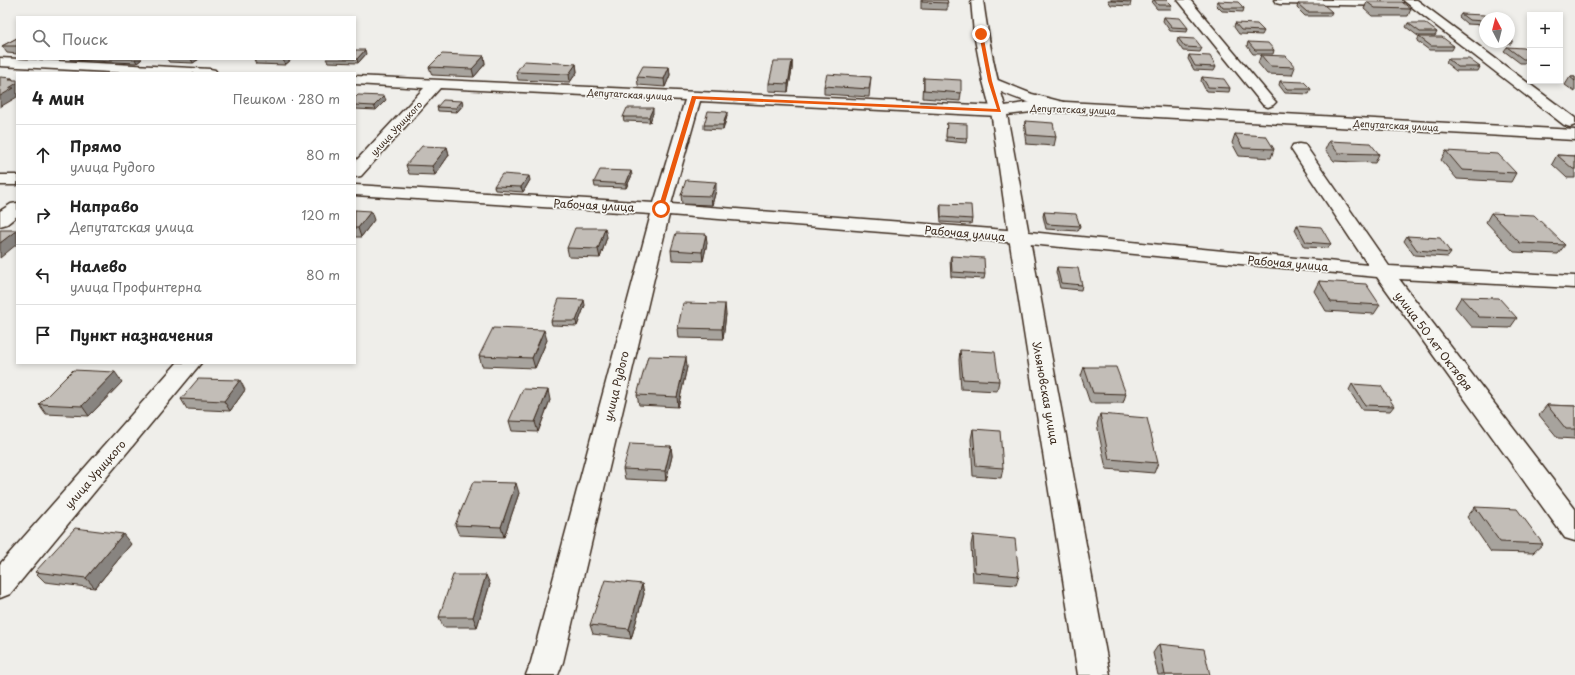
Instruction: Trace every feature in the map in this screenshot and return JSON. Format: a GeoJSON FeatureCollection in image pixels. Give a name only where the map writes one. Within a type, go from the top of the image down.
{"type":"FeatureCollection","features":[{"type":"Feature","properties":{"kind":"street","name":"Ульяновская улица"},"geometry":{"type":"LineString","coordinates":[[977,0],[981,34],[990,81],[999,111],[1019,237],[1094,675]]}},
{"type":"Feature","properties":{"kind":"street"},"geometry":{"type":"LineString","coordinates":[[1184,0],[1268,102]]}},
{"type":"Feature","properties":{"kind":"street"},"geometry":{"type":"LineString","coordinates":[[1280,0],[1410,1],[1573,128]]}},
{"type":"Feature","properties":{"kind":"street"},"geometry":{"type":"LineString","coordinates":[[0,62],[181,72]]}},
{"type":"Feature","properties":{"kind":"street","name":"Депутатская улица"},"geometry":{"type":"LineString","coordinates":[[356,80],[999,111],[1031,107],[1066,107],[1573,128]]}},
{"type":"Feature","properties":{"kind":"street"},"geometry":{"type":"LineString","coordinates":[[990,81],[1023,97],[1040,103],[1066,107]]}},
{"type":"Feature","properties":{"kind":"street","name":"улица Урицкого"},"geometry":{"type":"LineString","coordinates":[[356,171],[436,84]]}},
{"type":"Feature","properties":{"kind":"street","name":"улица Рудого"},"geometry":{"type":"LineString","coordinates":[[542,675],[551,647],[661,209],[694,97]]}},
{"type":"Feature","properties":{"kind":"street","name":"улица 50 лет Октября"},"geometry":{"type":"LineString","coordinates":[[1299,149],[1383,272],[1575,530]]}},
{"type":"Feature","properties":{"kind":"street"},"geometry":{"type":"LineString","coordinates":[[0,180],[16,180]]}},
{"type":"Feature","properties":{"kind":"street","name":"Рабочая улица"},"geometry":{"type":"LineString","coordinates":[[356,190],[661,209],[1019,237],[1383,272],[1575,282]]}},
{"type":"Feature","properties":{"kind":"street"},"geometry":{"type":"LineString","coordinates":[[0,220],[16,209]]}},
{"type":"Feature","properties":{"kind":"street","name":"улица Урицкого"},"geometry":{"type":"LineString","coordinates":[[0,585],[189,364]]}},
{"type":"Feature","properties":{"kind":"building"},"geometry":{"type":"Polygon","coordinates":[[[922,0],[947,0],[948,3],[922,2],[922,0]]]}},
{"type":"Feature","properties":{"kind":"building"},"geometry":{"type":"Polygon","coordinates":[[[1111,0],[1129,0],[1131,2],[1112,1],[1111,0]]]}},
{"type":"Feature","properties":{"kind":"building"},"geometry":{"type":"Polygon","coordinates":[[[1154,0],[1167,0],[1172,5],[1158,5],[1154,0]]]}},
{"type":"Feature","properties":{"kind":"building"},"geometry":{"type":"Polygon","coordinates":[[[1218,1],[1238,2],[1244,8],[1223,8],[1218,1]]]}},
{"type":"Feature","properties":{"kind":"building"},"geometry":{"type":"Polygon","coordinates":[[[1367,2],[1402,2],[1411,9],[1375,8],[1367,2]]]}},
{"type":"Feature","properties":{"kind":"building"},"geometry":{"type":"Polygon","coordinates":[[[1298,4],[1323,4],[1332,12],[1307,12],[1298,4]]]}},
{"type":"Feature","properties":{"kind":"building"},"geometry":{"type":"Polygon","coordinates":[[[1461,14],[1479,15],[1479,21],[1469,20],[1461,14]]]}},
{"type":"Feature","properties":{"kind":"building"},"geometry":{"type":"Polygon","coordinates":[[[1164,17],[1180,18],[1188,28],[1172,27],[1164,17]]]}},
{"type":"Feature","properties":{"kind":"building"},"geometry":{"type":"Polygon","coordinates":[[[1235,23],[1257,24],[1264,31],[1241,30],[1235,23]]]}},
{"type":"Feature","properties":{"kind":"building"},"geometry":{"type":"Polygon","coordinates":[[[1408,23],[1425,23],[1437,32],[1420,32],[1408,23]]]}},
{"type":"Feature","properties":{"kind":"building"},"geometry":{"type":"Polygon","coordinates":[[[1419,37],[1442,37],[1454,46],[1431,46],[1419,37]]]}},
{"type":"Feature","properties":{"kind":"building"},"geometry":{"type":"Polygon","coordinates":[[[1178,38],[1195,39],[1202,48],[1185,47],[1178,38]]]}},
{"type":"Feature","properties":{"kind":"building"},"geometry":{"type":"Polygon","coordinates":[[[16,39],[16,46],[2,46],[16,39]]]}},
{"type":"Feature","properties":{"kind":"building"},"geometry":{"type":"Polygon","coordinates":[[[1248,42],[1268,43],[1274,50],[1255,50],[1248,42]]]}},
{"type":"Feature","properties":{"kind":"building"},"geometry":{"type":"Polygon","coordinates":[[[1508,48],[1524,48],[1527,50],[1527,59],[1523,59],[1508,48]]]}},
{"type":"Feature","properties":{"kind":"building"},"geometry":{"type":"Polygon","coordinates":[[[356,50],[365,50],[357,59],[356,50]]]}},
{"type":"Feature","properties":{"kind":"building"},"geometry":{"type":"Polygon","coordinates":[[[442,54],[484,56],[472,69],[429,67],[442,54]]]}},
{"type":"Feature","properties":{"kind":"building"},"geometry":{"type":"Polygon","coordinates":[[[1189,55],[1210,56],[1216,67],[1195,66],[1189,55]]]}},
{"type":"Feature","properties":{"kind":"building"},"geometry":{"type":"Polygon","coordinates":[[[1261,55],[1286,56],[1295,67],[1270,66],[1261,55]]]}},
{"type":"Feature","properties":{"kind":"building"},"geometry":{"type":"Polygon","coordinates":[[[1448,59],[1469,59],[1480,67],[1458,67],[1448,59]]]}},
{"type":"Feature","properties":{"kind":"building"},"geometry":{"type":"Polygon","coordinates":[[[524,61],[576,64],[569,74],[516,72],[524,61]]]}},
{"type":"Feature","properties":{"kind":"building"},"geometry":{"type":"Polygon","coordinates":[[[774,61],[792,61],[788,84],[769,83],[774,61]]]}},
{"type":"Feature","properties":{"kind":"building"},"geometry":{"type":"Polygon","coordinates":[[[643,66],[669,67],[664,79],[637,77],[643,66]]]}},
{"type":"Feature","properties":{"kind":"building"},"geometry":{"type":"Polygon","coordinates":[[[827,74],[871,77],[869,89],[824,86],[827,74]]]}},
{"type":"Feature","properties":{"kind":"building"},"geometry":{"type":"Polygon","coordinates":[[[0,77],[12,78],[9,80],[16,80],[16,84],[9,88],[14,88],[0,96],[0,77]]]}},
{"type":"Feature","properties":{"kind":"building"},"geometry":{"type":"Polygon","coordinates":[[[1202,77],[1224,79],[1230,88],[1208,87],[1202,77]]]}},
{"type":"Feature","properties":{"kind":"building"},"geometry":{"type":"Polygon","coordinates":[[[924,78],[961,80],[961,93],[924,90],[924,78]]]}},
{"type":"Feature","properties":{"kind":"building"},"geometry":{"type":"Polygon","coordinates":[[[1280,81],[1304,82],[1311,89],[1287,89],[1280,81]]]}},
{"type":"Feature","properties":{"kind":"building"},"geometry":{"type":"Polygon","coordinates":[[[358,95],[384,96],[374,106],[356,105],[356,97],[358,95]]]}},
{"type":"Feature","properties":{"kind":"building"},"geometry":{"type":"Polygon","coordinates":[[[443,100],[462,101],[456,108],[437,107],[443,100]]]}},
{"type":"Feature","properties":{"kind":"building"},"geometry":{"type":"Polygon","coordinates":[[[627,108],[653,108],[649,117],[623,117],[627,108]]]}},
{"type":"Feature","properties":{"kind":"building"},"geometry":{"type":"Polygon","coordinates":[[[708,111],[727,112],[723,125],[704,125],[708,111]]]}},
{"type":"Feature","properties":{"kind":"building"},"geometry":{"type":"Polygon","coordinates":[[[1025,121],[1053,123],[1056,137],[1027,135],[1025,121]]]}},
{"type":"Feature","properties":{"kind":"building"},"geometry":{"type":"Polygon","coordinates":[[[947,123],[967,124],[967,138],[946,137],[947,123]]]}},
{"type":"Feature","properties":{"kind":"building"},"geometry":{"type":"Polygon","coordinates":[[[1235,134],[1266,136],[1274,149],[1243,148],[1235,134]]]}},
{"type":"Feature","properties":{"kind":"building"},"geometry":{"type":"Polygon","coordinates":[[[1329,141],[1370,143],[1379,154],[1338,153],[1329,141]]]}},
{"type":"Feature","properties":{"kind":"building"},"geometry":{"type":"Polygon","coordinates":[[[422,146],[447,147],[432,166],[406,165],[422,146]]]}},
{"type":"Feature","properties":{"kind":"building"},"geometry":{"type":"Polygon","coordinates":[[[1446,151],[1498,154],[1516,173],[1462,170],[1446,151]]]}},
{"type":"Feature","properties":{"kind":"building"},"geometry":{"type":"Polygon","coordinates":[[[1557,155],[1575,156],[1575,169],[1573,169],[1557,155]]]}},
{"type":"Feature","properties":{"kind":"building"},"geometry":{"type":"Polygon","coordinates":[[[600,170],[631,171],[626,184],[594,182],[600,170]]]}},
{"type":"Feature","properties":{"kind":"building"},"geometry":{"type":"Polygon","coordinates":[[[502,174],[529,176],[521,187],[494,186],[502,174]]]}},
{"type":"Feature","properties":{"kind":"building"},"geometry":{"type":"Polygon","coordinates":[[[686,180],[716,182],[711,196],[681,195],[686,180]]]}},
{"type":"Feature","properties":{"kind":"building"},"geometry":{"type":"Polygon","coordinates":[[[941,204],[971,205],[972,219],[941,217],[941,204]]]}},
{"type":"Feature","properties":{"kind":"building"},"geometry":{"type":"Polygon","coordinates":[[[356,210],[371,211],[358,228],[356,228],[356,210]]]}},
{"type":"Feature","properties":{"kind":"building"},"geometry":{"type":"Polygon","coordinates":[[[1044,212],[1076,214],[1080,226],[1047,224],[1044,212]]]}},
{"type":"Feature","properties":{"kind":"building"},"geometry":{"type":"Polygon","coordinates":[[[1491,213],[1534,215],[1565,245],[1520,243],[1491,213]]]}},
{"type":"Feature","properties":{"kind":"building"},"geometry":{"type":"Polygon","coordinates":[[[1297,225],[1321,227],[1331,244],[1306,242],[1297,225]]]}},
{"type":"Feature","properties":{"kind":"building"},"geometry":{"type":"Polygon","coordinates":[[[575,228],[605,228],[598,249],[567,248],[575,228]]]}},
{"type":"Feature","properties":{"kind":"building"},"geometry":{"type":"Polygon","coordinates":[[[0,230],[16,230],[16,231],[0,243],[0,230]]]}},
{"type":"Feature","properties":{"kind":"building"},"geometry":{"type":"Polygon","coordinates":[[[676,233],[706,234],[702,252],[671,250],[676,233]]]}},
{"type":"Feature","properties":{"kind":"building"},"geometry":{"type":"Polygon","coordinates":[[[1407,236],[1440,238],[1451,253],[1417,250],[1407,236]]]}},
{"type":"Feature","properties":{"kind":"building"},"geometry":{"type":"Polygon","coordinates":[[[951,256],[984,258],[985,274],[952,272],[951,256]]]}},
{"type":"Feature","properties":{"kind":"building"},"geometry":{"type":"Polygon","coordinates":[[[1057,267],[1078,268],[1082,285],[1061,283],[1057,267]]]}},
{"type":"Feature","properties":{"kind":"building"},"geometry":{"type":"Polygon","coordinates":[[[1319,281],[1366,284],[1380,305],[1331,302],[1319,281]]]}},
{"type":"Feature","properties":{"kind":"building"},"geometry":{"type":"Polygon","coordinates":[[[1461,297],[1499,298],[1517,318],[1479,317],[1461,297]]]}},
{"type":"Feature","properties":{"kind":"building"},"geometry":{"type":"Polygon","coordinates":[[[559,299],[584,300],[576,321],[551,321],[559,299]]]}},
{"type":"Feature","properties":{"kind":"building"},"geometry":{"type":"Polygon","coordinates":[[[683,303],[725,304],[722,329],[678,328],[683,303]]]}},
{"type":"Feature","properties":{"kind":"building"},"geometry":{"type":"Polygon","coordinates":[[[493,328],[544,330],[532,358],[479,356],[493,328]]]}},
{"type":"Feature","properties":{"kind":"building"},"geometry":{"type":"Polygon","coordinates":[[[960,350],[995,352],[999,381],[963,379],[960,350]]]}},
{"type":"Feature","properties":{"kind":"building"},"geometry":{"type":"Polygon","coordinates":[[[648,356],[686,357],[677,397],[637,395],[648,356]]]}},
{"type":"Feature","properties":{"kind":"building"},"geometry":{"type":"Polygon","coordinates":[[[1084,367],[1116,367],[1126,394],[1093,393],[1084,367]]]}},
{"type":"Feature","properties":{"kind":"building"},"geometry":{"type":"Polygon","coordinates":[[[73,370],[115,372],[82,406],[39,404],[73,370]]]}},
{"type":"Feature","properties":{"kind":"building"},"geometry":{"type":"Polygon","coordinates":[[[198,379],[240,380],[224,401],[181,399],[198,379]]]}},
{"type":"Feature","properties":{"kind":"building"},"geometry":{"type":"Polygon","coordinates":[[[1352,384],[1381,386],[1394,406],[1365,405],[1352,384]]]}},
{"type":"Feature","properties":{"kind":"building"},"geometry":{"type":"Polygon","coordinates":[[[523,389],[548,390],[535,422],[509,421],[523,389]]]}},
{"type":"Feature","properties":{"kind":"building"},"geometry":{"type":"Polygon","coordinates":[[[1547,405],[1575,406],[1575,429],[1566,429],[1547,405]]]}},
{"type":"Feature","properties":{"kind":"building"},"geometry":{"type":"Polygon","coordinates":[[[1100,414],[1147,418],[1158,463],[1109,459],[1100,414]]]}},
{"type":"Feature","properties":{"kind":"building"},"geometry":{"type":"Polygon","coordinates":[[[973,429],[1000,431],[1003,468],[976,466],[973,429]]]}},
{"type":"Feature","properties":{"kind":"building"},"geometry":{"type":"Polygon","coordinates":[[[630,444],[671,446],[665,471],[623,469],[630,444]]]}},
{"type":"Feature","properties":{"kind":"building"},"geometry":{"type":"Polygon","coordinates":[[[473,482],[516,483],[501,527],[455,525],[473,482]]]}},
{"type":"Feature","properties":{"kind":"building"},"geometry":{"type":"Polygon","coordinates":[[[1475,507],[1517,509],[1543,544],[1500,542],[1475,507]]]}},
{"type":"Feature","properties":{"kind":"building"},"geometry":{"type":"Polygon","coordinates":[[[75,528],[123,534],[86,578],[35,572],[75,528]]]}},
{"type":"Feature","properties":{"kind":"building"},"geometry":{"type":"Polygon","coordinates":[[[973,535],[1015,539],[1019,576],[975,572],[973,535]]]}},
{"type":"Feature","properties":{"kind":"building"},"geometry":{"type":"Polygon","coordinates":[[[453,575],[486,575],[473,617],[439,617],[453,575]]]}},
{"type":"Feature","properties":{"kind":"building"},"geometry":{"type":"Polygon","coordinates":[[[605,580],[642,584],[629,629],[590,625],[605,580]]]}},
{"type":"Feature","properties":{"kind":"building"},"geometry":{"type":"Polygon","coordinates":[[[1159,644],[1204,649],[1210,675],[1165,675],[1159,644]]]}},
{"type":"Feature","properties":{"kind":"route"},"geometry":{"type":"LineString","coordinates":[[661,209],[694,97],[999,111],[990,81],[981,34]]}}]}
